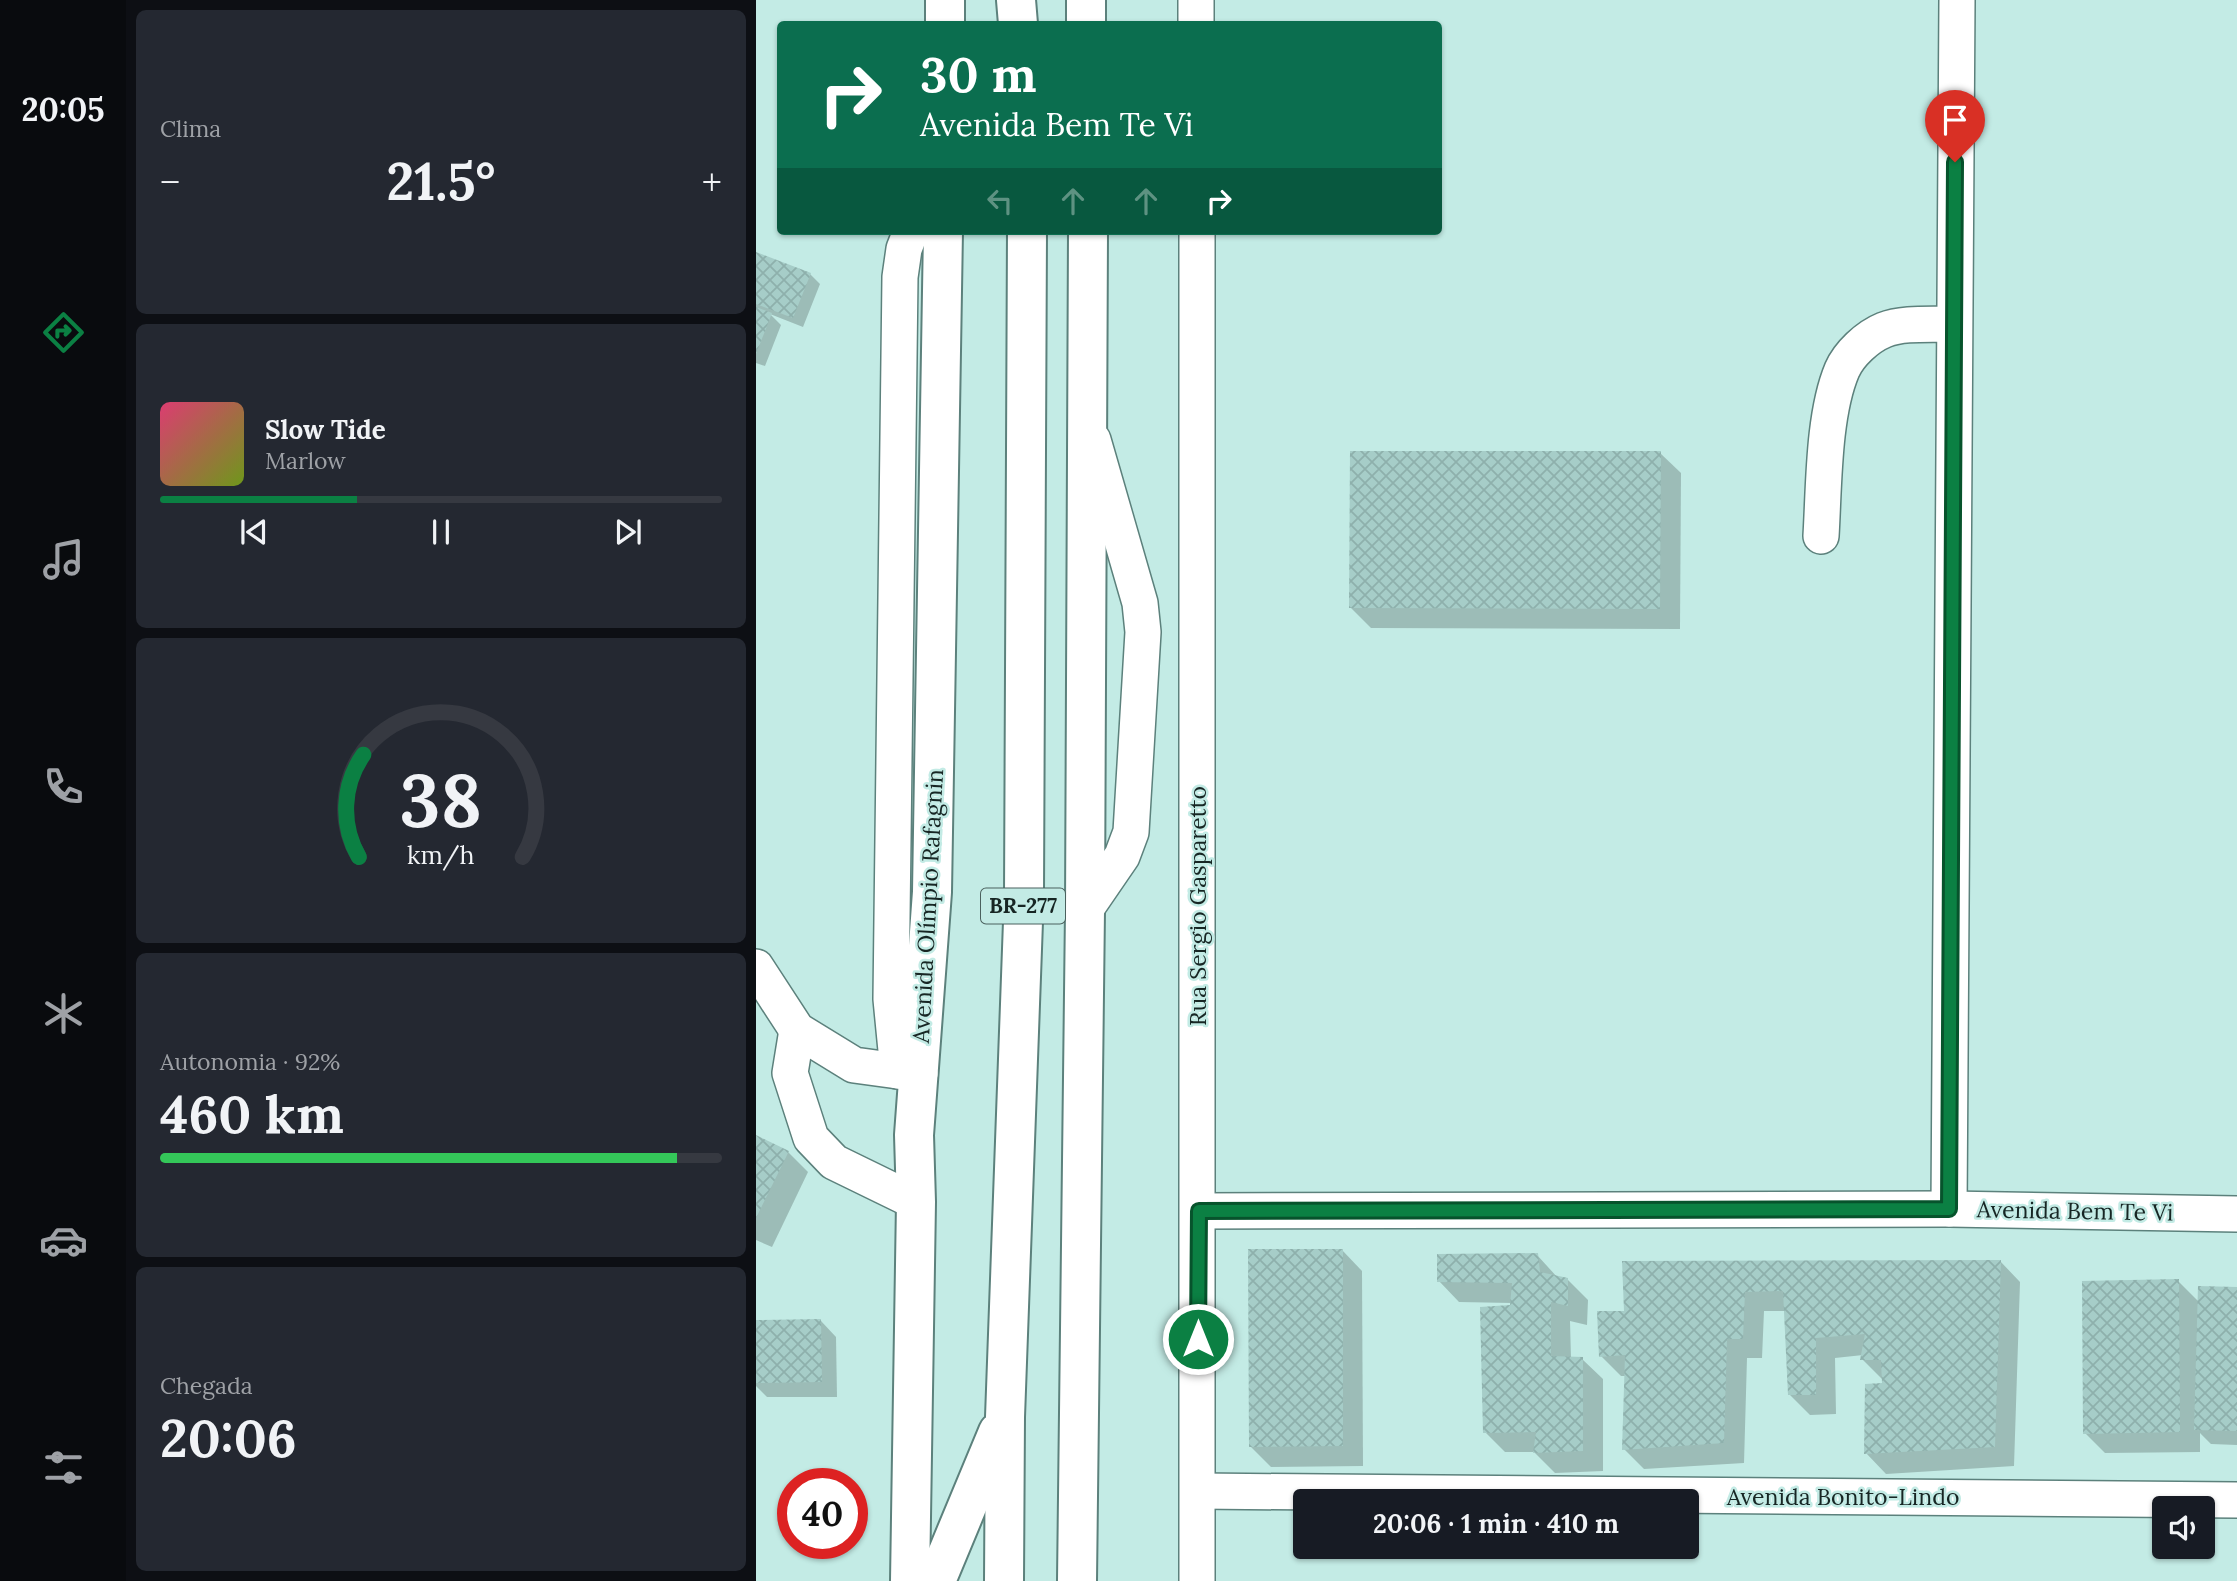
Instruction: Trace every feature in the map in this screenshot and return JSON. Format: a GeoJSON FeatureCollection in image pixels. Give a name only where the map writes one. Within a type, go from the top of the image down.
{"type":"FeatureCollection","features":[{"type":"Feature","properties":{"kind":"main road"},"geometry":{"type":"LineString","coordinates":[[945,0],[945,21]]}},
{"type":"Feature","properties":{"kind":"main road"},"geometry":{"type":"LineString","coordinates":[[1016,0],[1018,21]]}},
{"type":"Feature","properties":{"kind":"main road"},"geometry":{"type":"LineString","coordinates":[[1028,0],[1028,21]]}},
{"type":"Feature","properties":{"kind":"main road"},"geometry":{"type":"LineString","coordinates":[[1087,0],[1088,21]]}},
{"type":"Feature","properties":{"kind":"main road","name":"Avenida Olímpio Rafagnin"},"geometry":{"type":"LineString","coordinates":[[910,1581],[916,1202],[909,1073],[932,892],[943,235]]}},
{"type":"Feature","properties":{"kind":"main road","name":"BR-277"},"geometry":{"type":"LineString","coordinates":[[1004,1581],[1005,1417],[1024,894],[1027,235]]}},
{"type":"Feature","properties":{"kind":"main road","name":"BR-277"},"geometry":{"type":"LineString","coordinates":[[1077,1581],[1086,910],[1088,235]]}},
{"type":"Feature","properties":{"kind":"main road"},"geometry":{"type":"LineString","coordinates":[[936,1581],[1005,1417]]}},
{"type":"Feature","properties":{"kind":"street"},"geometry":{"type":"LineString","coordinates":[[1196,0],[1196,21]]}},
{"type":"Feature","properties":{"kind":"street"},"geometry":{"type":"LineString","coordinates":[[1949,1209],[1956,0]]}},
{"type":"Feature","properties":{"kind":"street"},"geometry":{"type":"LineString","coordinates":[[756,967],[797,1030],[854,1065],[909,1073],[891,999],[900,277],[904,249],[909,235]]}},
{"type":"Feature","properties":{"kind":"street","name":"Rua Sergio Gasparetto"},"geometry":{"type":"LineString","coordinates":[[1197,235],[1198,1581]]}},
{"type":"Feature","properties":{"kind":"street"},"geometry":{"type":"LineString","coordinates":[[1821,536],[1828,436],[1835,395],[1846,362],[1870,337],[1881,331],[1954,324]]}},
{"type":"Feature","properties":{"kind":"street"},"geometry":{"type":"LineString","coordinates":[[1086,910],[1122,856],[1130,832],[1143,632],[1140,603],[1087,421]]}},
{"type":"Feature","properties":{"kind":"street"},"geometry":{"type":"LineString","coordinates":[[797,1030],[790,1073],[811,1138],[834,1162],[916,1202]]}},
{"type":"Feature","properties":{"kind":"street","name":"Avenida Bem Te Vi"},"geometry":{"type":"LineString","coordinates":[[1199,1211],[1949,1209],[2237,1214]]}},
{"type":"Feature","properties":{"kind":"street","name":"Avenida Bonito-Lindo"},"geometry":{"type":"LineString","coordinates":[[1198,1492],[2237,1500]]}},
{"type":"Feature","properties":{"kind":"building"},"geometry":{"type":"Polygon","coordinates":[[[756,252],[811,273],[793,318],[756,304],[756,252]]]}},
{"type":"Feature","properties":{"kind":"building"},"geometry":{"type":"Polygon","coordinates":[[[756,307],[772,313],[756,354],[756,307]]]}},
{"type":"Feature","properties":{"kind":"building"},"geometry":{"type":"Polygon","coordinates":[[[1350,451],[1661,451],[1660,609],[1349,608],[1350,451]]]}},
{"type":"Feature","properties":{"kind":"building"},"geometry":{"type":"Polygon","coordinates":[[[756,1135],[789,1151],[756,1218],[756,1135]]]}},
{"type":"Feature","properties":{"kind":"building"},"geometry":{"type":"Polygon","coordinates":[[[1248,1249],[1343,1249],[1343,1446],[1249,1447],[1248,1249]]]}},
{"type":"Feature","properties":{"kind":"building"},"geometry":{"type":"Polygon","coordinates":[[[1538,1253],[1540,1272],[1568,1278],[1568,1306],[1551,1302],[1551,1356],[1583,1357],[1583,1451],[1533,1453],[1536,1432],[1483,1433],[1480,1307],[1510,1305],[1512,1283],[1437,1282],[1437,1254],[1538,1253]]]}},
{"type":"Feature","properties":{"kind":"building"},"geometry":{"type":"Polygon","coordinates":[[[2001,1260],[1995,1447],[1864,1454],[1865,1384],[1882,1383],[1881,1360],[1860,1360],[1865,1334],[1816,1338],[1816,1395],[1788,1395],[1783,1291],[1745,1292],[1743,1339],[1727,1339],[1724,1443],[1622,1450],[1625,1355],[1599,1357],[1597,1311],[1624,1311],[1622,1261],[2001,1260]]]}},
{"type":"Feature","properties":{"kind":"building"},"geometry":{"type":"Polygon","coordinates":[[[2179,1279],[2180,1432],[2083,1434],[2082,1281],[2179,1279]]]}},
{"type":"Feature","properties":{"kind":"building"},"geometry":{"type":"Polygon","coordinates":[[[2198,1286],[2237,1287],[2237,1431],[2194,1430],[2198,1286]]]}},
{"type":"Feature","properties":{"kind":"building"},"geometry":{"type":"Polygon","coordinates":[[[821,1319],[822,1382],[756,1383],[756,1320],[821,1319]]]}},
{"type":"Feature","properties":{"kind":"route"},"geometry":{"type":"LineString","coordinates":[[1198,1339],[1199,1211],[1949,1209],[1955,162]]}}]}
